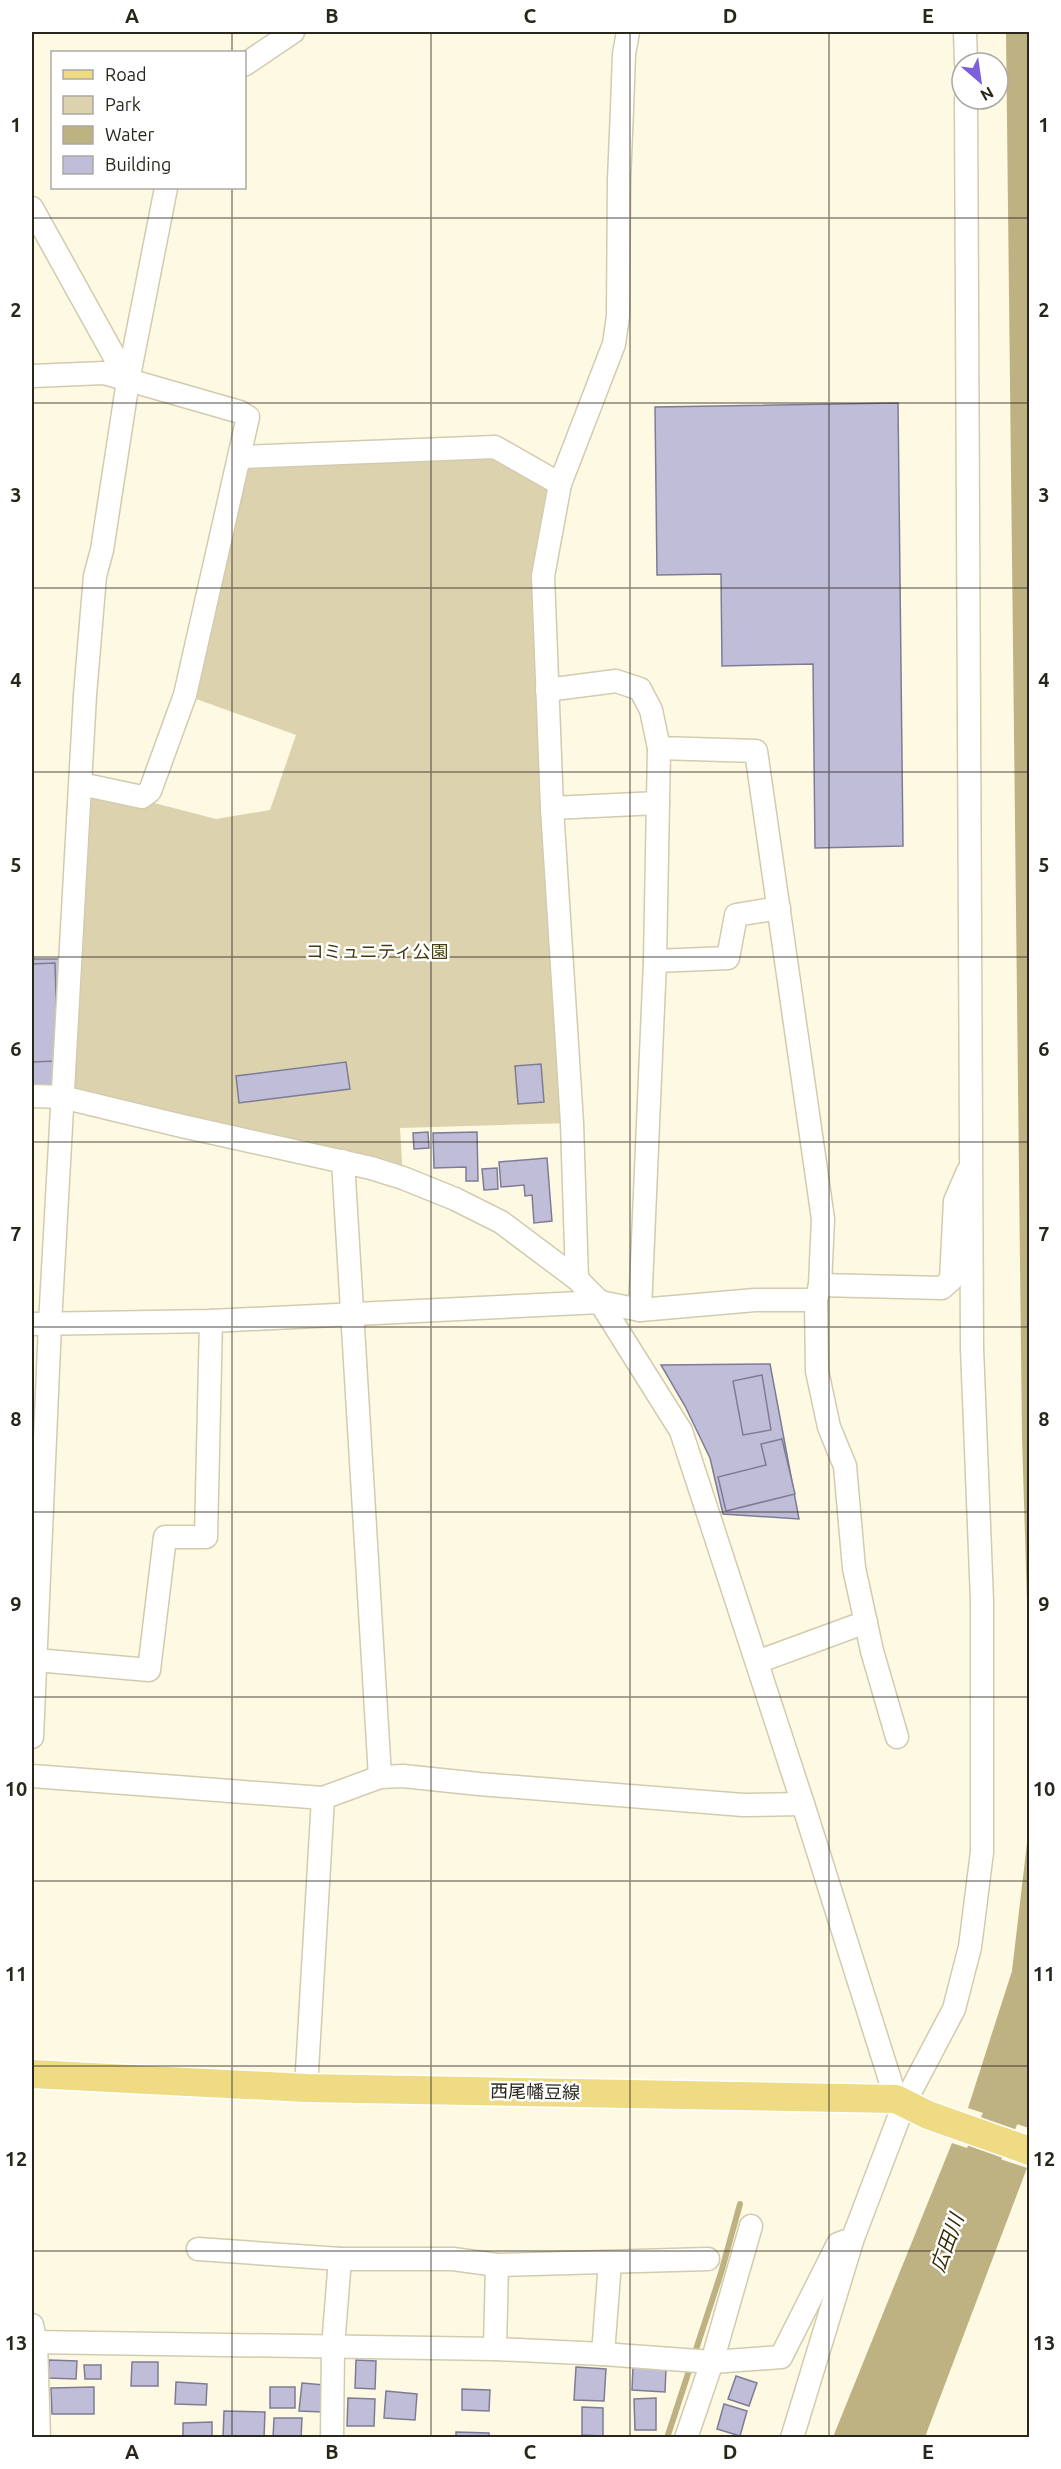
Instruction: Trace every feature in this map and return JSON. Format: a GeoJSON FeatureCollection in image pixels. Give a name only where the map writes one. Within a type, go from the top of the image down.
{"type":"FeatureCollection","features":[{"type":"Feature","properties":{"kind":"main road","name":"西尾幡豆線"},"geometry":{"type":"LineString","coordinates":[[32,2074],[306,2088],[909,2106],[1029,2151]]}},
{"type":"Feature","properties":{"kind":"street"},"geometry":{"type":"LineString","coordinates":[[246,64],[293,32]]}},
{"type":"Feature","properties":{"kind":"street"},"geometry":{"type":"LineString","coordinates":[[577,1279],[572,1123],[552,808],[543,576],[560,484],[614,344],[618,316],[618,201],[624,54],[628,32]]}},
{"type":"Feature","properties":{"kind":"street"},"geometry":{"type":"LineString","coordinates":[[965,32],[966,51]]}},
{"type":"Feature","properties":{"kind":"street"},"geometry":{"type":"LineString","coordinates":[[792,2438],[853,2238],[909,2106],[954,2009],[970,1947],[982,1852],[982,1601],[972,1348],[966,111]]}},
{"type":"Feature","properties":{"kind":"street"},"geometry":{"type":"LineString","coordinates":[[32,1737],[36,1660],[41,1324],[62,1097],[95,576],[102,550],[128,381],[166,189]]}},
{"type":"Feature","properties":{"kind":"street"},"geometry":{"type":"LineString","coordinates":[[32,208],[128,381]]}},
{"type":"Feature","properties":{"kind":"street"},"geometry":{"type":"LineString","coordinates":[[32,376],[104,373],[240,412],[248,417],[241,457],[185,695],[150,791],[142,797],[81,784]]}},
{"type":"Feature","properties":{"kind":"street"},"geometry":{"type":"LineString","coordinates":[[241,457],[495,447],[560,484]]}},
{"type":"Feature","properties":{"kind":"street"},"geometry":{"type":"LineString","coordinates":[[547,690],[616,681],[640,689],[651,710],[659,748],[655,961],[640,1310]]}},
{"type":"Feature","properties":{"kind":"street"},"geometry":{"type":"LineString","coordinates":[[659,748],[756,751],[823,1219],[818,1292],[817,1371],[829,1427],[845,1466],[854,1568],[897,1737]]}},
{"type":"Feature","properties":{"kind":"street"},"geometry":{"type":"LineString","coordinates":[[552,808],[658,803]]}},
{"type":"Feature","properties":{"kind":"street"},"geometry":{"type":"LineString","coordinates":[[655,961],[729,958],[736,915],[779,908]]}},
{"type":"Feature","properties":{"kind":"street"},"geometry":{"type":"LineString","coordinates":[[32,1096],[62,1097],[344,1161],[403,1178],[455,1199],[501,1222],[577,1279],[600,1302],[681,1431],[803,1804],[909,2106]]}},
{"type":"Feature","properties":{"kind":"street"},"geometry":{"type":"LineString","coordinates":[[344,1161],[351,1313],[380,1777]]}},
{"type":"Feature","properties":{"kind":"street"},"geometry":{"type":"LineString","coordinates":[[41,1324],[211,1321],[600,1302],[640,1310],[818,1292],[942,1288],[951,1280],[955,1201],[972,1161]]}},
{"type":"Feature","properties":{"kind":"street"},"geometry":{"type":"LineString","coordinates":[[36,1660],[149,1670],[165,1537],[206,1537],[211,1321]]}},
{"type":"Feature","properties":{"kind":"street"},"geometry":{"type":"LineString","coordinates":[[757,1662],[866,1622]]}},
{"type":"Feature","properties":{"kind":"street"},"geometry":{"type":"LineString","coordinates":[[32,1776],[323,1798],[380,1777],[403,1776],[743,1805],[803,1804]]}},
{"type":"Feature","properties":{"kind":"street"},"geometry":{"type":"LineString","coordinates":[[306,2088],[323,1798]]}},
{"type":"Feature","properties":{"kind":"street"},"geometry":{"type":"LineString","coordinates":[[686,2438],[706,2362],[751,2226]]}},
{"type":"Feature","properties":{"kind":"street"},"geometry":{"type":"LineString","coordinates":[[39,2438],[33,2337],[333,2347],[495,2349],[706,2362],[781,2357],[838,2244],[853,2238]]}},
{"type":"Feature","properties":{"kind":"street"},"geometry":{"type":"LineString","coordinates":[[198,2249],[340,2259],[453,2259],[497,2265],[708,2259]]}},
{"type":"Feature","properties":{"kind":"street"},"geometry":{"type":"LineString","coordinates":[[332,2438],[333,2347],[340,2259]]}},
{"type":"Feature","properties":{"kind":"street"},"geometry":{"type":"LineString","coordinates":[[603,2354],[610,2262]]}},
{"type":"Feature","properties":{"kind":"street"},"geometry":{"type":"LineString","coordinates":[[495,2349],[497,2265]]}},
{"type":"Feature","properties":{"kind":"green space","name":"コミュニティ公園"},"geometry":{"type":"Polygon","coordinates":[[[495,447],[560,484],[543,576],[572,1123],[400,1128],[403,1178],[62,1097],[81,784],[216,819],[270,810],[296,735],[185,695],[241,457],[495,447]]]}},
{"type":"Feature","properties":{"kind":"water"},"geometry":{"type":"Polygon","coordinates":[[[1006,32],[1030,32],[1029,2128],[968,2108],[1012,1971],[1027,1843],[1028,1635],[1022,1437],[1007,111],[1010,111],[1010,51],[1006,51],[1006,32]]]}},
{"type":"Feature","properties":{"kind":"water"},"geometry":{"type":"Polygon","coordinates":[[[952,2143],[1027,2168],[925,2437],[833,2437],[952,2143]]]}},
{"type":"Feature","properties":{"kind":"building"},"geometry":{"type":"Polygon","coordinates":[[[898,403],[903,846],[815,848],[813,664],[722,666],[721,574],[657,575],[655,407],[898,403]]]}},
{"type":"Feature","properties":{"kind":"building"},"geometry":{"type":"Polygon","coordinates":[[[32,959],[62,959],[52,1087],[32,1087],[32,959]]]}},
{"type":"Feature","properties":{"kind":"building"},"geometry":{"type":"Polygon","coordinates":[[[55,963],[58,1061],[32,1062],[32,964],[55,963]]]}},
{"type":"Feature","properties":{"kind":"building"},"geometry":{"type":"Polygon","coordinates":[[[346,1062],[350,1089],[239,1103],[236,1076],[346,1062]]]}},
{"type":"Feature","properties":{"kind":"building"},"geometry":{"type":"Polygon","coordinates":[[[541,1064],[544,1102],[518,1104],[515,1066],[541,1064]]]}},
{"type":"Feature","properties":{"kind":"building"},"geometry":{"type":"Polygon","coordinates":[[[428,1132],[429,1148],[414,1149],[413,1133],[428,1132]]]}},
{"type":"Feature","properties":{"kind":"building"},"geometry":{"type":"Polygon","coordinates":[[[477,1132],[478,1181],[466,1181],[466,1167],[434,1168],[433,1133],[477,1132]]]}},
{"type":"Feature","properties":{"kind":"building"},"geometry":{"type":"Polygon","coordinates":[[[547,1158],[552,1221],[534,1223],[532,1195],[525,1196],[524,1185],[501,1187],[499,1162],[547,1158]]]}},
{"type":"Feature","properties":{"kind":"building"},"geometry":{"type":"Polygon","coordinates":[[[497,1168],[498,1189],[484,1190],[482,1169],[497,1168]]]}},
{"type":"Feature","properties":{"kind":"building"},"geometry":{"type":"Polygon","coordinates":[[[770,1364],[799,1519],[723,1514],[710,1458],[685,1406],[661,1365],[770,1364]]]}},
{"type":"Feature","properties":{"kind":"building"},"geometry":{"type":"Polygon","coordinates":[[[762,1375],[771,1430],[743,1435],[733,1381],[762,1375]]]}},
{"type":"Feature","properties":{"kind":"building"},"geometry":{"type":"Polygon","coordinates":[[[782,1439],[795,1494],[726,1511],[718,1477],[766,1465],[761,1444],[782,1439]]]}},
{"type":"Feature","properties":{"kind":"building"},"geometry":{"type":"Polygon","coordinates":[[[49,2360],[77,2361],[76,2379],[48,2378],[49,2360]]]}},
{"type":"Feature","properties":{"kind":"building"},"geometry":{"type":"Polygon","coordinates":[[[356,2360],[376,2361],[375,2389],[355,2388],[356,2360]]]}},
{"type":"Feature","properties":{"kind":"building"},"geometry":{"type":"Polygon","coordinates":[[[132,2362],[158,2362],[158,2386],[131,2386],[132,2362]]]}},
{"type":"Feature","properties":{"kind":"building"},"geometry":{"type":"Polygon","coordinates":[[[84,2365],[101,2365],[101,2379],[85,2379],[84,2365]]]}},
{"type":"Feature","properties":{"kind":"building"},"geometry":{"type":"Polygon","coordinates":[[[576,2367],[606,2369],[604,2401],[574,2400],[576,2367]]]}},
{"type":"Feature","properties":{"kind":"building"},"geometry":{"type":"Polygon","coordinates":[[[633,2367],[666,2369],[665,2392],[632,2390],[633,2367]]]}},
{"type":"Feature","properties":{"kind":"building"},"geometry":{"type":"Polygon","coordinates":[[[736,2376],[757,2383],[749,2406],[728,2399],[736,2376]]]}},
{"type":"Feature","properties":{"kind":"building"},"geometry":{"type":"Polygon","coordinates":[[[176,2382],[207,2384],[206,2405],[175,2404],[176,2382]]]}},
{"type":"Feature","properties":{"kind":"building"},"geometry":{"type":"Polygon","coordinates":[[[302,2383],[324,2385],[322,2412],[299,2411],[302,2383]]]}},
{"type":"Feature","properties":{"kind":"building"},"geometry":{"type":"Polygon","coordinates":[[[94,2387],[94,2414],[52,2414],[51,2388],[94,2387]]]}},
{"type":"Feature","properties":{"kind":"building"},"geometry":{"type":"Polygon","coordinates":[[[270,2387],[295,2387],[295,2408],[270,2408],[270,2387]]]}},
{"type":"Feature","properties":{"kind":"building"},"geometry":{"type":"Polygon","coordinates":[[[462,2389],[490,2390],[489,2411],[462,2410],[462,2389]]]}},
{"type":"Feature","properties":{"kind":"building"},"geometry":{"type":"Polygon","coordinates":[[[386,2391],[417,2394],[415,2420],[384,2418],[386,2391]]]}},
{"type":"Feature","properties":{"kind":"building"},"geometry":{"type":"Polygon","coordinates":[[[348,2398],[375,2399],[374,2426],[347,2426],[348,2398]]]}},
{"type":"Feature","properties":{"kind":"building"},"geometry":{"type":"Polygon","coordinates":[[[656,2398],[656,2430],[635,2430],[634,2399],[656,2398]]]}},
{"type":"Feature","properties":{"kind":"building"},"geometry":{"type":"Polygon","coordinates":[[[724,2404],[747,2411],[740,2436],[717,2429],[724,2404]]]}},
{"type":"Feature","properties":{"kind":"building"},"geometry":{"type":"Polygon","coordinates":[[[582,2407],[603,2408],[603,2436],[582,2435],[582,2407]]]}},
{"type":"Feature","properties":{"kind":"building"},"geometry":{"type":"Polygon","coordinates":[[[224,2411],[265,2412],[264,2438],[223,2438],[224,2411]]]}},
{"type":"Feature","properties":{"kind":"building"},"geometry":{"type":"Polygon","coordinates":[[[274,2418],[302,2418],[301,2438],[273,2438],[274,2418]]]}},
{"type":"Feature","properties":{"kind":"building"},"geometry":{"type":"Polygon","coordinates":[[[212,2422],[212,2438],[183,2438],[183,2423],[212,2422]]]}},
{"type":"Feature","properties":{"kind":"building"},"geometry":{"type":"Polygon","coordinates":[[[456,2432],[489,2433],[489,2438],[456,2438],[456,2432]]]}},
{"type":"Feature","properties":{"kind":"waterway","name":"広田川"},"geometry":{"type":"LineString","coordinates":[[964,2198],[1030,2053]]}},
{"type":"Feature","properties":{"kind":"waterway"},"geometry":{"type":"LineString","coordinates":[[667,2438],[721,2273],[740,2204]]}}]}
